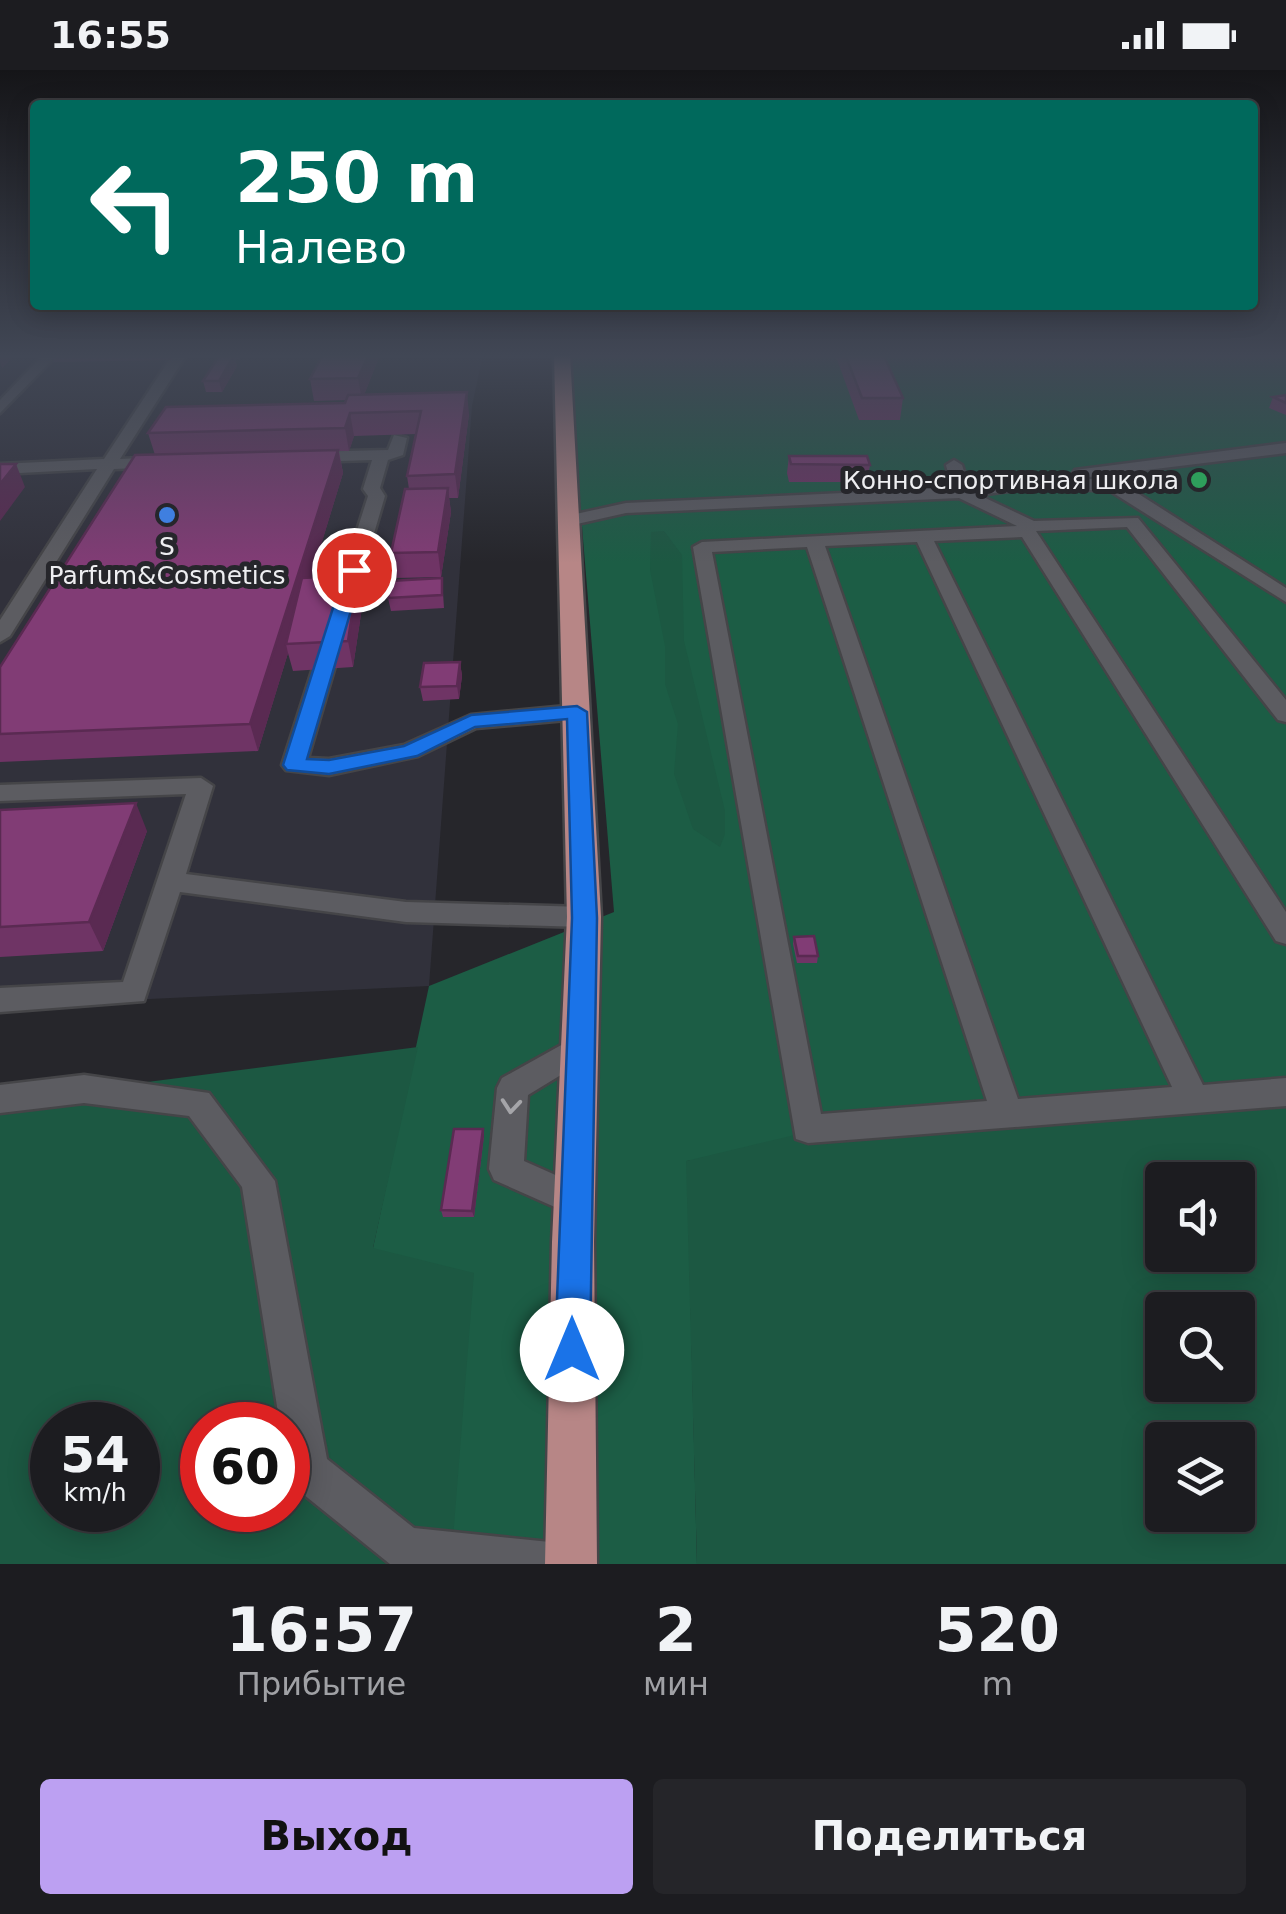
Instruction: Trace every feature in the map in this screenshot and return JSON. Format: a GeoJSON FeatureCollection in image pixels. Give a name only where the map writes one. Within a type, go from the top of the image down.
{"type":"FeatureCollection","features":[{"type":"Feature","properties":{"kind":"main road"},"geometry":{"type":"LineString","coordinates":[[565,424],[584,918],[575,1200],[571,1564]]}},
{"type":"Feature","properties":{"kind":"lane"},"geometry":{"type":"LineString","coordinates":[[0,636],[135,424]]}},
{"type":"Feature","properties":{"kind":"lane"},"geometry":{"type":"LineString","coordinates":[[284,458],[394,454],[399,438]]}},
{"type":"Feature","properties":{"kind":"lane"},"geometry":{"type":"LineString","coordinates":[[568,521],[626,508],[962,493],[1007,482],[1286,448]]}},
{"type":"Feature","properties":{"kind":"lane"},"geometry":{"type":"LineString","coordinates":[[382,455],[371,490],[377,496],[294,765],[329,767],[410,752],[471,722],[577,712]]}},
{"type":"Feature","properties":{"kind":"lane"},"geometry":{"type":"LineString","coordinates":[[0,470],[187,462]]}},
{"type":"Feature","properties":{"kind":"lane"},"geometry":{"type":"LineString","coordinates":[[954,466],[962,493],[1029,528],[1286,934]]}},
{"type":"Feature","properties":{"kind":"lane"},"geometry":{"type":"LineString","coordinates":[[1007,482],[1080,481],[1114,486],[1286,596]]}},
{"type":"Feature","properties":{"kind":"lane"},"geometry":{"type":"LineString","coordinates":[[1286,715],[1132,522],[702,547],[808,1129],[1286,1092]]}},
{"type":"Feature","properties":{"kind":"lane"},"geometry":{"type":"LineString","coordinates":[[923,536],[1194,1099]]}},
{"type":"Feature","properties":{"kind":"lane"},"geometry":{"type":"LineString","coordinates":[[814,541],[1007,1114]]}},
{"type":"Feature","properties":{"kind":"lane"},"geometry":{"type":"LineString","coordinates":[[0,793],[201,786],[134,994],[0,1000]]}},
{"type":"Feature","properties":{"kind":"lane"},"geometry":{"type":"LineString","coordinates":[[170,881],[406,912],[584,918]]}},
{"type":"Feature","properties":{"kind":"lane"},"geometry":{"type":"LineString","coordinates":[[575,1200],[506,1169],[513,1088],[581,1048]]}},
{"type":"Feature","properties":{"kind":"lane"},"geometry":{"type":"LineString","coordinates":[[0,1099],[84,1089],[198,1102],[258,1181],[308,1471],[406,1549],[550,1564]]}},
{"type":"Feature","properties":{"kind":"shaded area"},"geometry":{"type":"Polygon","coordinates":[[[0,424],[471,424],[429,986],[0,1006],[0,424]]]}},
{"type":"Feature","properties":{"kind":"green space"},"geometry":{"type":"Polygon","coordinates":[[[573,424],[1286,424],[1286,1083],[687,1161],[697,1564],[451,1564],[373,1248],[429,986],[614,912],[573,424]]]}},
{"type":"Feature","properties":{"kind":"green space"},"geometry":{"type":"Polygon","coordinates":[[[664,531],[682,555],[684,641],[725,811],[725,834],[720,847],[693,829],[674,774],[678,724],[665,684],[665,646],[650,570],[651,532],[664,531]]]}},
{"type":"Feature","properties":{"kind":"green space"},"geometry":{"type":"Polygon","coordinates":[[[418,1047],[373,1248],[474,1273],[451,1564],[0,1564],[0,1101],[418,1047]]]}},
{"type":"Feature","properties":{"kind":"green space"},"geometry":{"type":"Polygon","coordinates":[[[1286,1083],[1286,1564],[697,1564],[686,1161],[799,1134],[1286,1083]]]}},
{"type":"Feature","properties":{"kind":"building"},"geometry":{"type":"Polygon","coordinates":[[[154,424],[346,424],[345,428],[148,433],[154,424]]]}},
{"type":"Feature","properties":{"kind":"building"},"geometry":{"type":"Polygon","coordinates":[[[418,424],[462,424],[455,474],[407,476],[418,424]]]}},
{"type":"Feature","properties":{"kind":"building"},"geometry":{"type":"Polygon","coordinates":[[[338,450],[250,724],[0,734],[0,667],[135,455],[338,450]]]}},
{"type":"Feature","properties":{"kind":"building"},"geometry":{"type":"Polygon","coordinates":[[[789,456],[867,456],[870,465],[791,464],[789,456]]]}},
{"type":"Feature","properties":{"kind":"building"},"geometry":{"type":"Polygon","coordinates":[[[0,464],[16,464],[0,484],[0,464]]]}},
{"type":"Feature","properties":{"kind":"building"},"geometry":{"type":"Polygon","coordinates":[[[448,488],[438,552],[391,553],[405,489],[448,488]]]}},
{"type":"Feature","properties":{"kind":"building"},"geometry":{"type":"Polygon","coordinates":[[[358,575],[348,641],[286,644],[302,578],[358,575]]]}},
{"type":"Feature","properties":{"kind":"building"},"geometry":{"type":"Polygon","coordinates":[[[442,578],[442,595],[388,598],[390,581],[442,578]]]}},
{"type":"Feature","properties":{"kind":"building"},"geometry":{"type":"Polygon","coordinates":[[[460,662],[457,686],[420,687],[424,663],[460,662]]]}},
{"type":"Feature","properties":{"kind":"building"},"geometry":{"type":"Polygon","coordinates":[[[136,803],[89,922],[0,927],[0,810],[136,803]]]}},
{"type":"Feature","properties":{"kind":"building"},"geometry":{"type":"Polygon","coordinates":[[[814,936],[818,956],[798,956],[794,937],[814,936]]]}},
{"type":"Feature","properties":{"kind":"building"},"geometry":{"type":"Polygon","coordinates":[[[454,1129],[483,1129],[472,1211],[441,1210],[454,1129]]]}},
{"type":"Feature","properties":{"kind":"place","name":"Конно-спортивная школа"},"geometry":{"type":"Point","coordinates":[1199,480]}},
{"type":"Feature","properties":{"kind":"place","name":"S Parfum&Cosmetics"},"geometry":{"type":"Point","coordinates":[167,515]}},
{"type":"Feature","properties":{"kind":"route"},"geometry":{"type":"LineString","coordinates":[[354,570],[294,765],[329,767],[410,752],[471,722],[577,712],[584,918],[572,1350]]}}]}
